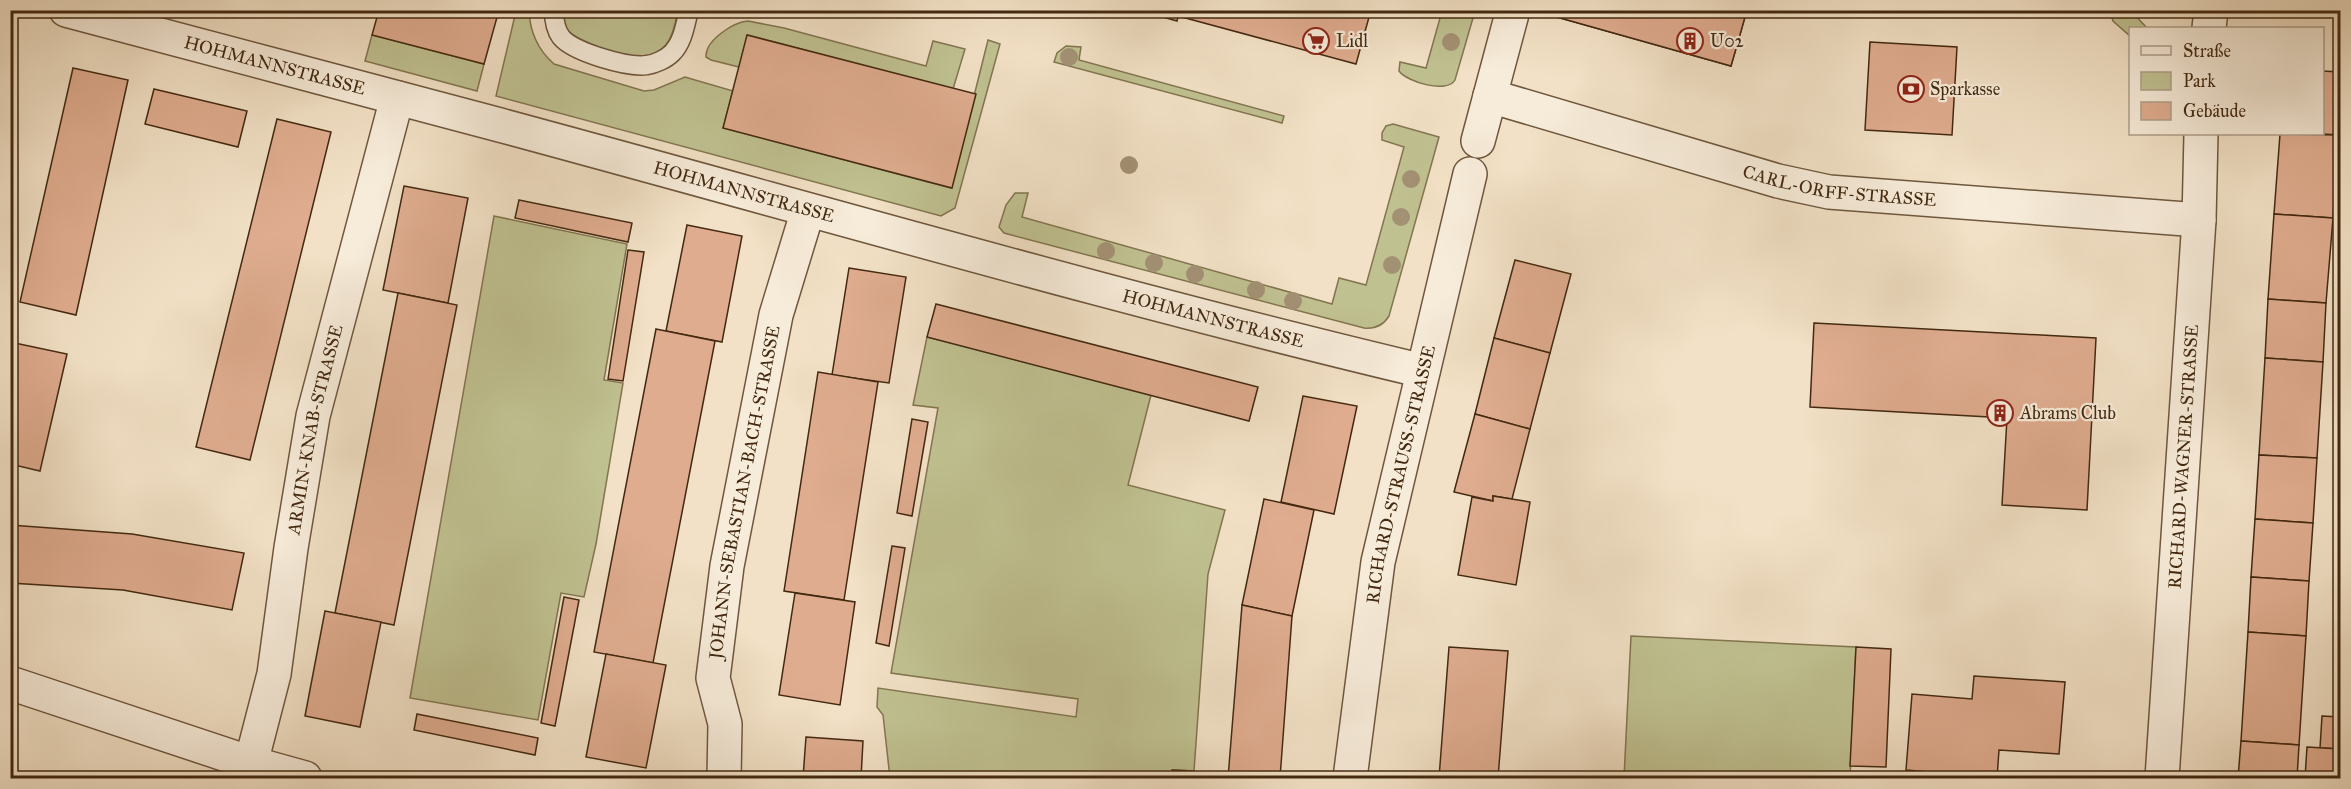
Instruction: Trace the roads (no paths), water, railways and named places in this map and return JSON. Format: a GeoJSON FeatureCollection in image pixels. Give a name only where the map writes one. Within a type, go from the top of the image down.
{"type":"FeatureCollection","features":[{"type":"Feature","properties":{"kind":"street","name":"HOHMANNSTRASSE"},"geometry":{"type":"LineString","coordinates":[[66,10],[1317,346],[1422,371]]}},
{"type":"Feature","properties":{"kind":"street"},"geometry":{"type":"LineString","coordinates":[[1478,141],[1513,10]]}},
{"type":"Feature","properties":{"kind":"street"},"geometry":{"type":"LineString","coordinates":[[2209,27],[2211,10]]}},
{"type":"Feature","properties":{"kind":"street","name":"CARL-ORFF-STRASSE"},"geometry":{"type":"LineString","coordinates":[[1490,96],[1779,181],[1829,192],[2199,220]]}},
{"type":"Feature","properties":{"kind":"street","name":"ARMIN-KNAB-STRASSE"},"geometry":{"type":"LineString","coordinates":[[251,763],[274,674],[291,548],[314,416],[397,98]]}},
{"type":"Feature","properties":{"kind":"street","name":"RICHARD-WAGNER-STRASSE"},"geometry":{"type":"LineString","coordinates":[[2162,778],[2199,220],[2202,135]]}},
{"type":"Feature","properties":{"kind":"street","name":"RICHARD-STRAUSS-STRASSE"},"geometry":{"type":"LineString","coordinates":[[1350,778],[1378,562],[1470,174]]}},
{"type":"Feature","properties":{"kind":"street","name":"JOHANN-SEBASTIAN-BACH-STRASSE"},"geometry":{"type":"LineString","coordinates":[[724,778],[725,724],[714,678],[727,566],[776,315],[807,210]]}},
{"type":"Feature","properties":{"kind":"street"},"geometry":{"type":"LineString","coordinates":[[10,683],[251,763],[305,778]]}},
{"type":"Feature","properties":{"kind":"lane"},"geometry":{"type":"LineString","coordinates":[[554,10],[554,21],[561,36],[574,48],[630,65],[648,65],[672,53],[680,41],[689,10]]}},
{"type":"Feature","properties":{"kind":"place","name":"Lidl"},"geometry":{"type":"Point","coordinates":[1316,41]}},
{"type":"Feature","properties":{"kind":"place","name":"U02"},"geometry":{"type":"Point","coordinates":[1690,41]}},
{"type":"Feature","properties":{"kind":"place","name":"Sparkasse"},"geometry":{"type":"Point","coordinates":[1911,89]}},
{"type":"Feature","properties":{"kind":"place","name":"Abrams Club"},"geometry":{"type":"Point","coordinates":[2000,413]}}]}
